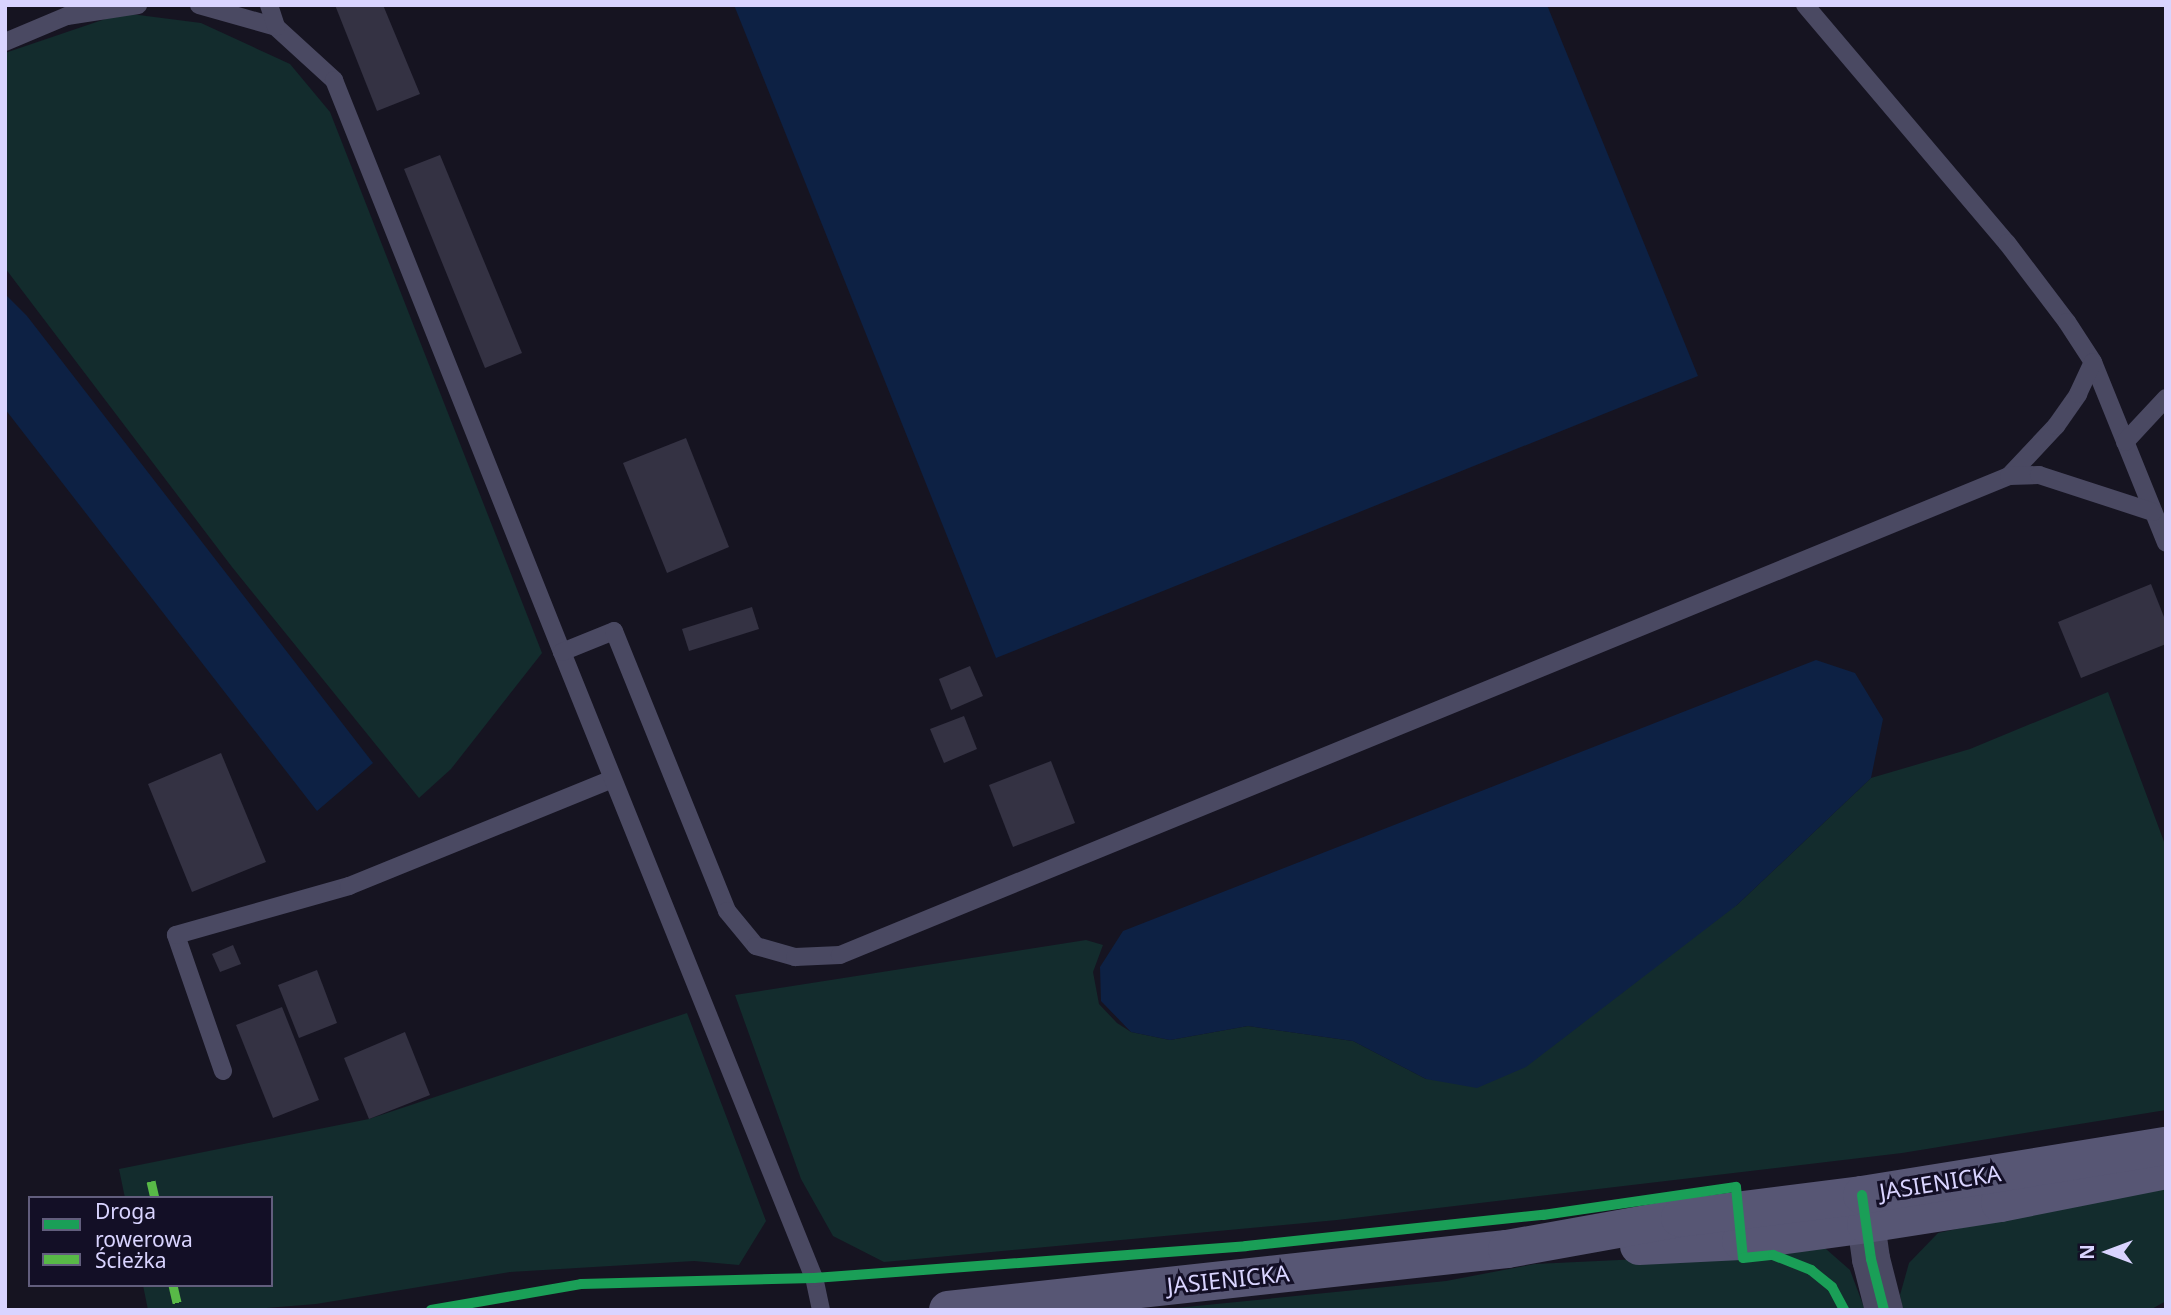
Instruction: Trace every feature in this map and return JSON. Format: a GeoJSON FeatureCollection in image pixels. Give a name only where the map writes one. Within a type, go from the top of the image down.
{"type":"FeatureCollection","features":[{"type":"Feature","properties":{"kind":"main road","name":"JASIENICKA"},"geometry":{"type":"LineString","coordinates":[[1864,1209],[2166,1146]]}},
{"type":"Feature","properties":{"kind":"main road","name":"JASIENICKA"},"geometry":{"type":"LineString","coordinates":[[948,1310],[1507,1249],[1655,1222],[2000,1203],[2166,1170]]}},
{"type":"Feature","properties":{"kind":"street"},"geometry":{"type":"LineString","coordinates":[[1864,1209],[1884,1310]]}},
{"type":"Feature","properties":{"kind":"lane"},"geometry":{"type":"LineString","coordinates":[[5,41],[71,11],[138,5]]}},
{"type":"Feature","properties":{"kind":"lane"},"geometry":{"type":"LineString","coordinates":[[198,5],[276,27],[334,80],[814,1278],[821,1310]]}},
{"type":"Feature","properties":{"kind":"lane"},"geometry":{"type":"LineString","coordinates":[[269,5],[276,27]]}},
{"type":"Feature","properties":{"kind":"lane"},"geometry":{"type":"LineString","coordinates":[[1805,5],[2007,243],[2093,362],[2161,528]]}},
{"type":"Feature","properties":{"kind":"lane"},"geometry":{"type":"LineString","coordinates":[[2009,476],[2056,426],[2078,394],[2093,362]]}},
{"type":"Feature","properties":{"kind":"lane"},"geometry":{"type":"LineString","coordinates":[[2125,442],[2166,398]]}},
{"type":"Feature","properties":{"kind":"lane"},"geometry":{"type":"LineString","coordinates":[[562,652],[614,631],[727,911],[756,946],[796,957],[840,955],[2009,476],[2039,475],[2161,528]]}},
{"type":"Feature","properties":{"kind":"lane"},"geometry":{"type":"LineString","coordinates":[[223,1071],[176,935],[349,886],[612,779]]}},
{"type":"Feature","properties":{"kind":"green space"},"geometry":{"type":"Polygon","coordinates":[[[123,13],[201,23],[290,64],[330,112],[542,653],[451,769],[419,798],[232,567],[5,268],[5,53],[123,13]]]}},
{"type":"Feature","properties":{"kind":"green space"},"geometry":{"type":"Polygon","coordinates":[[[2108,692],[2166,847],[2166,1110],[1902,1153],[1337,1220],[884,1262],[833,1236],[801,1179],[735,995],[1086,940],[1103,945],[1093,972],[1099,1004],[1117,1023],[1131,1032],[1170,1040],[1248,1026],[1353,1041],[1426,1079],[1737,905],[1871,778],[1970,749],[2108,692]]]}},
{"type":"Feature","properties":{"kind":"green space"},"geometry":{"type":"Polygon","coordinates":[[[687,1013],[766,1221],[739,1265],[694,1261],[510,1272],[316,1304],[243,1310],[148,1310],[143,1287],[273,1287],[273,1196],[125,1196],[119,1169],[369,1119],[687,1013]]]}},
{"type":"Feature","properties":{"kind":"green space"},"geometry":{"type":"Polygon","coordinates":[[[2166,1184],[2166,1301],[2150,1310],[1903,1310],[1900,1295],[1909,1263],[1938,1233],[2166,1184]]]}},
{"type":"Feature","properties":{"kind":"green space"},"geometry":{"type":"Polygon","coordinates":[[[1818,1242],[1850,1270],[1865,1310],[1156,1310],[1446,1281],[1535,1264],[1640,1259],[1818,1242]]]}},
{"type":"Feature","properties":{"kind":"water"},"geometry":{"type":"Polygon","coordinates":[[[734,5],[1547,5],[1698,376],[996,658],[734,5]]]}},
{"type":"Feature","properties":{"kind":"water"},"geometry":{"type":"Polygon","coordinates":[[[5,294],[27,316],[373,763],[317,811],[5,409],[5,294]]]}},
{"type":"Feature","properties":{"kind":"water"},"geometry":{"type":"Polygon","coordinates":[[[1816,660],[1855,673],[1883,719],[1871,778],[1737,905],[1526,1067],[1477,1088],[1426,1079],[1353,1041],[1248,1026],[1170,1040],[1131,1032],[1101,1001],[1100,967],[1123,931],[1816,660]]]}},
{"type":"Feature","properties":{"kind":"building"},"geometry":{"type":"Polygon","coordinates":[[[335,5],[383,5],[420,94],[377,111],[335,5]]]}},
{"type":"Feature","properties":{"kind":"building"},"geometry":{"type":"Polygon","coordinates":[[[440,155],[522,353],[485,368],[404,169],[440,155]]]}},
{"type":"Feature","properties":{"kind":"building"},"geometry":{"type":"Polygon","coordinates":[[[686,438],[729,547],[667,573],[623,463],[686,438]]]}},
{"type":"Feature","properties":{"kind":"building"},"geometry":{"type":"Polygon","coordinates":[[[2151,584],[2166,622],[2166,644],[2081,678],[2058,622],[2151,584]]]}},
{"type":"Feature","properties":{"kind":"building"},"geometry":{"type":"Polygon","coordinates":[[[752,607],[759,629],[689,651],[682,629],[752,607]]]}},
{"type":"Feature","properties":{"kind":"building"},"geometry":{"type":"Polygon","coordinates":[[[970,666],[983,696],[951,710],[939,679],[970,666]]]}},
{"type":"Feature","properties":{"kind":"building"},"geometry":{"type":"Polygon","coordinates":[[[964,716],[977,749],[944,763],[930,729],[964,716]]]}},
{"type":"Feature","properties":{"kind":"building"},"geometry":{"type":"Polygon","coordinates":[[[221,753],[266,862],[192,892],[148,784],[221,753]]]}},
{"type":"Feature","properties":{"kind":"building"},"geometry":{"type":"Polygon","coordinates":[[[1051,761],[1075,823],[1013,847],[989,785],[1051,761]]]}},
{"type":"Feature","properties":{"kind":"building"},"geometry":{"type":"Polygon","coordinates":[[[233,945],[241,964],[220,972],[212,954],[233,945]]]}},
{"type":"Feature","properties":{"kind":"building"},"geometry":{"type":"Polygon","coordinates":[[[317,970],[337,1023],[299,1038],[278,985],[317,970]]]}},
{"type":"Feature","properties":{"kind":"building"},"geometry":{"type":"Polygon","coordinates":[[[282,1007],[319,1100],[273,1118],[236,1025],[282,1007]]]}},
{"type":"Feature","properties":{"kind":"building"},"geometry":{"type":"Polygon","coordinates":[[[405,1032],[430,1095],[369,1119],[344,1058],[405,1032]]]}},
{"type":"Feature","properties":{"kind":"marked path"},"geometry":{"type":"LineString","coordinates":[[151,1181],[155,1196]]}},
{"type":"Feature","properties":{"kind":"marked path"},"geometry":{"type":"LineString","coordinates":[[173,1287],[179,1310]]}},
{"type":"Feature","properties":{"kind":"cycle path"},"geometry":{"type":"LineString","coordinates":[[431,1310],[581,1284],[814,1278],[1246,1246],[1543,1215],[1736,1187],[1743,1258],[1773,1255],[1811,1270],[1832,1287],[1844,1310]]}},
{"type":"Feature","properties":{"kind":"cycle path"},"geometry":{"type":"LineString","coordinates":[[1862,1195],[1871,1259],[1884,1310]]}}]}
